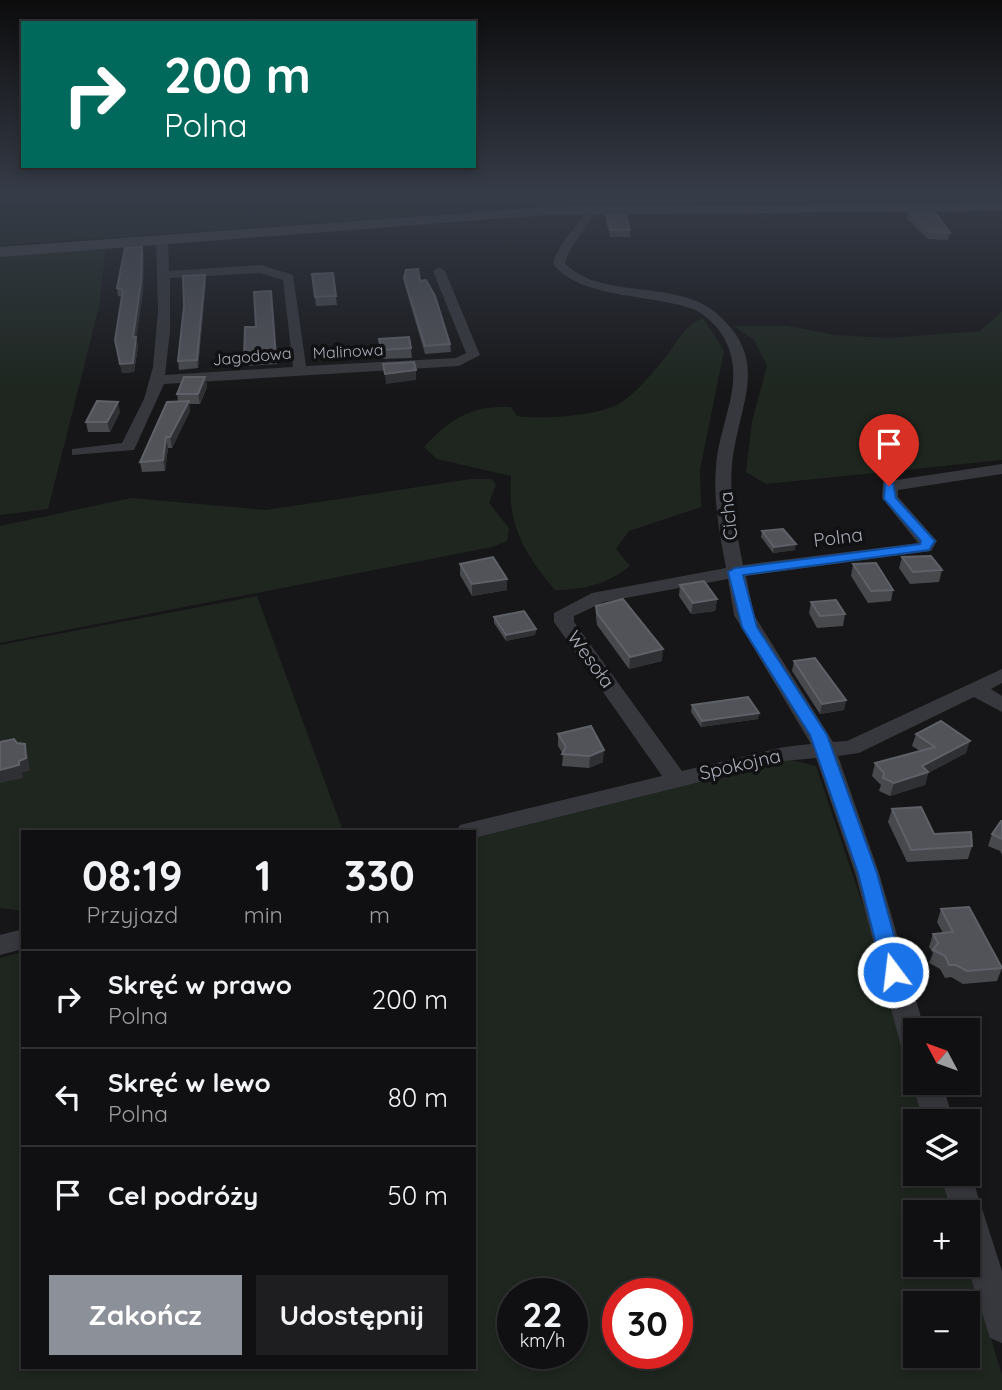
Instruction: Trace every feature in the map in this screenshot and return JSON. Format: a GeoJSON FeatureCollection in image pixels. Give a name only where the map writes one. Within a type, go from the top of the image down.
{"type":"FeatureCollection","features":[{"type":"Feature","properties":{"kind":"street"},"geometry":{"type":"LineString","coordinates":[[78,452],[128,447],[158,380],[166,275],[165,262]]}},
{"type":"Feature","properties":{"kind":"street","name":"Cicha"},"geometry":{"type":"LineString","coordinates":[[560,262],[563,270],[590,283],[693,304],[722,325],[739,350],[742,377],[724,476],[735,572],[750,627],[819,735],[867,873],[907,1018]]}},
{"type":"Feature","properties":{"kind":"street","name":"Jagodowa"},"geometry":{"type":"LineString","coordinates":[[158,380],[300,371],[289,278],[261,269],[166,275]]}},
{"type":"Feature","properties":{"kind":"street","name":"Malinowa"},"geometry":{"type":"LineString","coordinates":[[300,371],[459,362],[473,355],[439,271]]}},
{"type":"Feature","properties":{"kind":"street","name":"Polna"},"geometry":{"type":"LineString","coordinates":[[735,572],[925,547],[928,541],[890,499],[889,486],[1002,469]]}},
{"type":"Feature","properties":{"kind":"street","name":"Wesoła"},"geometry":{"type":"LineString","coordinates":[[676,779],[564,622],[564,613],[599,597],[735,572]]}},
{"type":"Feature","properties":{"kind":"street","name":"Spokojna"},"geometry":{"type":"LineString","coordinates":[[472,830],[783,754],[851,748],[1002,675]]}},
{"type":"Feature","properties":{"kind":"street"},"geometry":{"type":"LineString","coordinates":[[975,688],[1002,705]]}},
{"type":"Feature","properties":{"kind":"street"},"geometry":{"type":"LineString","coordinates":[[0,944],[21,939]]}},
{"type":"Feature","properties":{"kind":"street"},"geometry":{"type":"LineString","coordinates":[[960,1186],[1002,1326]]}},
{"type":"Feature","properties":{"kind":"shaded area"},"geometry":{"type":"Polygon","coordinates":[[[0,262],[104,262],[99,307],[48,509],[0,515],[0,262]]]}},
{"type":"Feature","properties":{"kind":"shaded area"},"geometry":{"type":"Polygon","coordinates":[[[1002,311],[1002,460],[766,484],[746,472],[752,421],[767,366],[754,340],[734,326],[788,326],[835,335],[890,338],[980,331],[1002,311]]]}},
{"type":"Feature","properties":{"kind":"shaded area"},"geometry":{"type":"Polygon","coordinates":[[[703,318],[724,351],[700,470],[701,507],[629,531],[616,549],[630,566],[613,577],[585,587],[555,590],[534,563],[520,538],[512,509],[511,476],[437,459],[424,447],[453,422],[485,408],[511,407],[517,416],[541,417],[586,414],[612,407],[640,386],[686,329],[703,318]]]}},
{"type":"Feature","properties":{"kind":"shaded area"},"geometry":{"type":"Polygon","coordinates":[[[471,479],[492,479],[496,485],[489,503],[509,528],[507,541],[492,547],[0,643],[0,526],[131,498],[266,510],[471,479]]]}},
{"type":"Feature","properties":{"kind":"shaded area"},"geometry":{"type":"Polygon","coordinates":[[[257,596],[343,830],[21,830],[21,911],[0,908],[0,645],[257,596]]]}},
{"type":"Feature","properties":{"kind":"shaded area"},"geometry":{"type":"Polygon","coordinates":[[[791,760],[816,766],[868,920],[903,1040],[903,1096],[919,1096],[923,1109],[903,1109],[903,1186],[945,1186],[949,1200],[903,1200],[903,1277],[972,1277],[976,1291],[903,1291],[903,1368],[980,1368],[980,1303],[1002,1375],[1002,1390],[0,1390],[0,958],[21,953],[21,1369],[476,1369],[476,835],[770,761],[791,760]]]}},
{"type":"Feature","properties":{"kind":"building"},"geometry":{"type":"Polygon","coordinates":[[[122,262],[142,262],[133,337],[136,337],[133,363],[120,364],[115,340],[123,290],[117,288],[122,262]]]}},
{"type":"Feature","properties":{"kind":"building"},"geometry":{"type":"Polygon","coordinates":[[[418,269],[420,281],[426,280],[435,296],[450,344],[425,346],[404,278],[406,270],[418,269]]]}},
{"type":"Feature","properties":{"kind":"building"},"geometry":{"type":"Polygon","coordinates":[[[333,273],[336,296],[315,297],[312,274],[333,273]]]}},
{"type":"Feature","properties":{"kind":"building"},"geometry":{"type":"Polygon","coordinates":[[[205,275],[197,360],[178,361],[184,306],[183,276],[205,275]]]}},
{"type":"Feature","properties":{"kind":"building"},"geometry":{"type":"Polygon","coordinates":[[[271,291],[276,357],[244,359],[245,327],[256,327],[254,292],[271,291]]]}},
{"type":"Feature","properties":{"kind":"building"},"geometry":{"type":"Polygon","coordinates":[[[409,337],[411,348],[381,350],[379,339],[409,337]]]}},
{"type":"Feature","properties":{"kind":"building"},"geometry":{"type":"Polygon","coordinates":[[[414,362],[416,370],[385,374],[383,364],[414,362]]]}},
{"type":"Feature","properties":{"kind":"building"},"geometry":{"type":"Polygon","coordinates":[[[184,377],[205,377],[198,394],[177,394],[184,377]]]}},
{"type":"Feature","properties":{"kind":"building"},"geometry":{"type":"Polygon","coordinates":[[[97,401],[118,402],[107,422],[86,422],[97,401]]]}},
{"type":"Feature","properties":{"kind":"building"},"geometry":{"type":"Polygon","coordinates":[[[189,401],[170,437],[166,437],[163,460],[140,462],[167,402],[189,401]]]}},
{"type":"Feature","properties":{"kind":"building"},"geometry":{"type":"Polygon","coordinates":[[[783,529],[796,544],[774,547],[762,531],[783,529]]]}},
{"type":"Feature","properties":{"kind":"building"},"geometry":{"type":"Polygon","coordinates":[[[931,556],[942,570],[913,572],[902,557],[931,556]]]}},
{"type":"Feature","properties":{"kind":"building"},"geometry":{"type":"Polygon","coordinates":[[[493,557],[507,579],[472,584],[460,564],[493,557]]]}},
{"type":"Feature","properties":{"kind":"building"},"geometry":{"type":"Polygon","coordinates":[[[876,563],[893,590],[871,591],[853,564],[876,563]]]}},
{"type":"Feature","properties":{"kind":"building"},"geometry":{"type":"Polygon","coordinates":[[[704,581],[717,599],[693,603],[680,585],[704,581]]]}},
{"type":"Feature","properties":{"kind":"building"},"geometry":{"type":"Polygon","coordinates":[[[623,599],[663,649],[630,657],[597,613],[596,606],[623,599]]]}},
{"type":"Feature","properties":{"kind":"building"},"geometry":{"type":"Polygon","coordinates":[[[836,600],[845,614],[820,616],[811,602],[836,600]]]}},
{"type":"Feature","properties":{"kind":"building"},"geometry":{"type":"Polygon","coordinates":[[[524,611],[536,629],[506,635],[494,617],[524,611]]]}},
{"type":"Feature","properties":{"kind":"building"},"geometry":{"type":"Polygon","coordinates":[[[815,658],[846,700],[822,704],[794,661],[815,658]]]}},
{"type":"Feature","properties":{"kind":"building"},"geometry":{"type":"Polygon","coordinates":[[[748,697],[759,713],[702,721],[692,705],[748,697]]]}},
{"type":"Feature","properties":{"kind":"building"},"geometry":{"type":"Polygon","coordinates":[[[941,721],[970,741],[922,766],[928,772],[894,783],[883,778],[884,773],[875,763],[935,747],[916,734],[941,721]]]}},
{"type":"Feature","properties":{"kind":"building"},"geometry":{"type":"Polygon","coordinates":[[[591,726],[604,750],[590,756],[562,754],[566,747],[558,734],[591,726]]]}},
{"type":"Feature","properties":{"kind":"building"},"geometry":{"type":"Polygon","coordinates":[[[14,739],[17,743],[25,744],[26,758],[19,761],[19,765],[0,770],[0,742],[14,739]]]}},
{"type":"Feature","properties":{"kind":"building"},"geometry":{"type":"Polygon","coordinates":[[[921,807],[934,834],[971,832],[972,846],[911,850],[892,809],[921,807]]]}},
{"type":"Feature","properties":{"kind":"building"},"geometry":{"type":"Polygon","coordinates":[[[1002,821],[1002,839],[992,834],[1002,821]]]}},
{"type":"Feature","properties":{"kind":"building"},"geometry":{"type":"Polygon","coordinates":[[[969,907],[1002,968],[967,971],[956,965],[949,965],[945,956],[933,950],[938,943],[933,934],[953,932],[941,909],[969,907]]]}},
{"type":"Feature","properties":{"kind":"route"},"geometry":{"type":"LineString","coordinates":[[889,486],[890,499],[928,541],[925,547],[735,572],[742,591],[744,615],[750,627],[819,735],[867,873],[893,972]]}}]}
